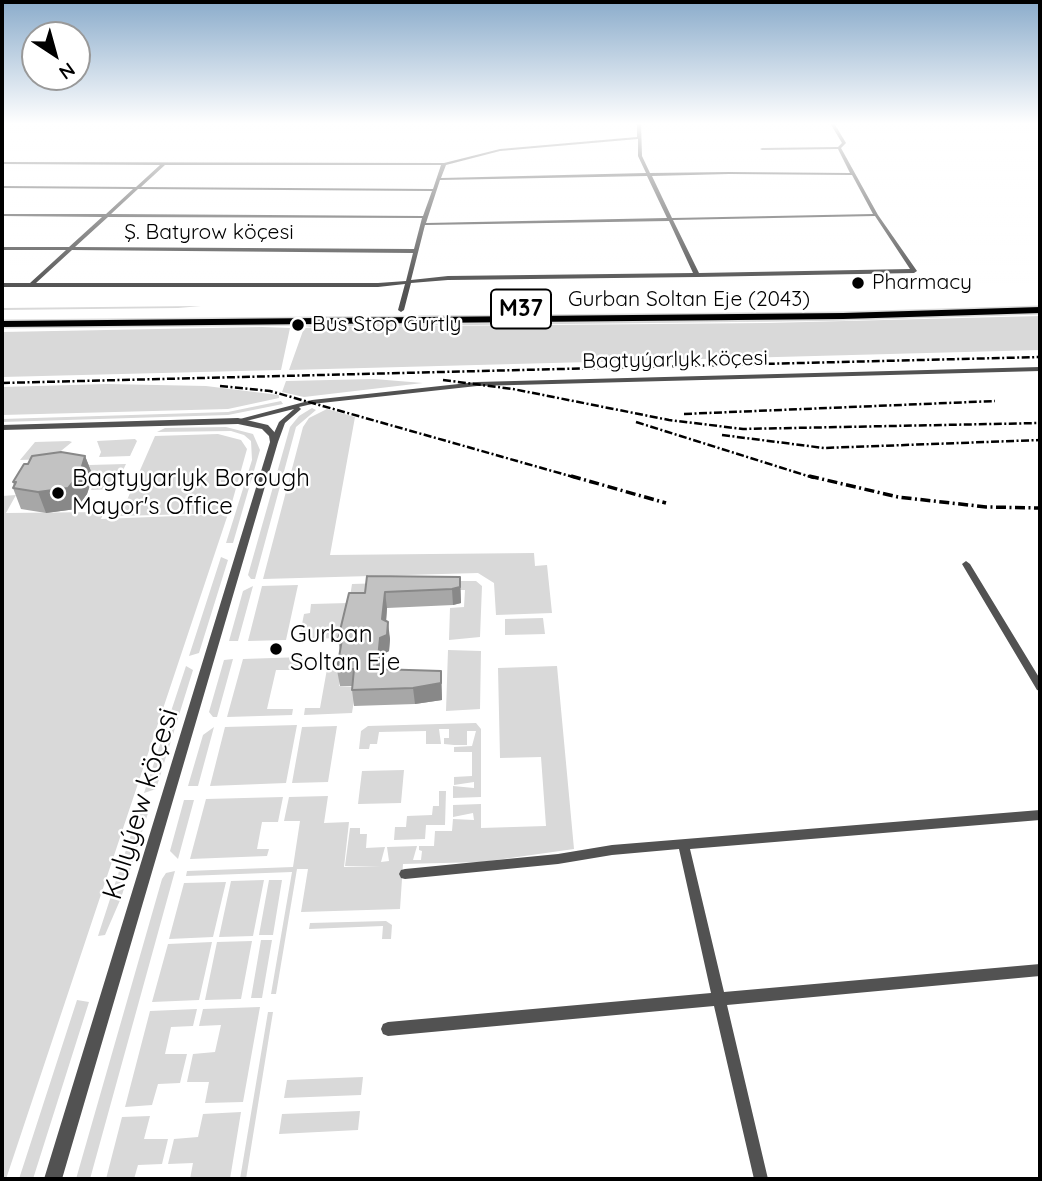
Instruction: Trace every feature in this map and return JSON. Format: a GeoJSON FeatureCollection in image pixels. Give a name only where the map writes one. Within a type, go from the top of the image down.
{"type":"FeatureCollection","features":[{"type":"Feature","properties":{"kind":"highway","name":"Gurban Soltan Eje (2043)"},"geometry":{"type":"LineString","coordinates":[[2,315],[836,307],[1040,301]]}},
{"type":"Feature","properties":{"kind":"highway","name":"Gurban Soltan Eje (2043)"},"geometry":{"type":"LineString","coordinates":[[2,324],[843,316],[1040,310]]}},
{"type":"Feature","properties":{"kind":"street"},"geometry":{"type":"LineString","coordinates":[[31,285],[148,178]]}},
{"type":"Feature","properties":{"kind":"street"},"geometry":{"type":"LineString","coordinates":[[401,310],[424,220],[440,179],[502,178]]}},
{"type":"Feature","properties":{"kind":"street"},"geometry":{"type":"LineString","coordinates":[[650,178],[697,275]]}},
{"type":"Feature","properties":{"kind":"street"},"geometry":{"type":"LineString","coordinates":[[2,285],[406,283],[448,278],[914,271],[854,178]]}},
{"type":"Feature","properties":{"kind":"street"},"geometry":{"type":"LineString","coordinates":[[2,187],[434,190]]}},
{"type":"Feature","properties":{"kind":"street"},"geometry":{"type":"LineString","coordinates":[[2,215],[424,220],[876,215]]}},
{"type":"Feature","properties":{"kind":"street","name":"Ş. Batyrow köçesi"},"geometry":{"type":"LineString","coordinates":[[2,248],[416,251]]}},
{"type":"Feature","properties":{"kind":"street","name":"Bagtyýarlyk köçesi"},"geometry":{"type":"LineString","coordinates":[[238,421],[312,402],[500,382],[1040,369]]}},
{"type":"Feature","properties":{"kind":"street"},"geometry":{"type":"LineString","coordinates":[[274,442],[286,418],[312,402]]}},
{"type":"Feature","properties":{"kind":"street"},"geometry":{"type":"LineString","coordinates":[[2,427],[238,421],[265,428],[273,435],[274,442]]}},
{"type":"Feature","properties":{"kind":"street","name":"Kulyýew köçesi"},"geometry":{"type":"LineString","coordinates":[[53,1179],[274,442]]}},
{"type":"Feature","properties":{"kind":"street"},"geometry":{"type":"LineString","coordinates":[[966,564],[1040,687]]}},
{"type":"Feature","properties":{"kind":"street"},"geometry":{"type":"LineString","coordinates":[[405,874],[683,844],[1040,815]]}},
{"type":"Feature","properties":{"kind":"street"},"geometry":{"type":"LineString","coordinates":[[683,844],[761,1179]]}},
{"type":"Feature","properties":{"kind":"street"},"geometry":{"type":"LineString","coordinates":[[388,1029],[1040,970]]}},
{"type":"Feature","properties":{"kind":"shaded area"},"geometry":{"type":"Polygon","coordinates":[[[201,306],[178,308],[2,310],[2,308],[201,306]]]}},
{"type":"Feature","properties":{"kind":"shaded area"},"geometry":{"type":"Polygon","coordinates":[[[1040,314],[819,321],[304,327],[334,323],[766,321],[1040,314]]]}},
{"type":"Feature","properties":{"kind":"shaded area"},"geometry":{"type":"Polygon","coordinates":[[[1040,316],[1040,350],[289,370],[304,328],[767,323],[1040,316]]]}},
{"type":"Feature","properties":{"kind":"shaded area"},"geometry":{"type":"Polygon","coordinates":[[[290,328],[281,370],[2,377],[2,332],[290,328]]]}},
{"type":"Feature","properties":{"kind":"shaded area"},"geometry":{"type":"Polygon","coordinates":[[[374,379],[423,383],[304,397],[282,392],[286,381],[374,379]]]}},
{"type":"Feature","properties":{"kind":"shaded area"},"geometry":{"type":"Polygon","coordinates":[[[107,384],[206,386],[279,395],[279,398],[228,409],[2,415],[2,387],[107,384]]]}},
{"type":"Feature","properties":{"kind":"shaded area"},"geometry":{"type":"Polygon","coordinates":[[[281,401],[283,404],[228,415],[2,422],[2,419],[228,412],[281,401]]]}},
{"type":"Feature","properties":{"kind":"shaded area"},"geometry":{"type":"Polygon","coordinates":[[[312,408],[316,410],[296,427],[255,579],[251,579],[248,575],[290,427],[299,416],[312,408]]]}},
{"type":"Feature","properties":{"kind":"shaded area"},"geometry":{"type":"Polygon","coordinates":[[[327,409],[355,417],[330,555],[534,553],[535,566],[547,565],[552,613],[496,615],[494,583],[478,573],[263,579],[303,427],[309,418],[327,409]]]}},
{"type":"Feature","properties":{"kind":"shaded area"},"geometry":{"type":"Polygon","coordinates":[[[226,427],[253,434],[260,450],[233,543],[226,543],[252,460],[251,441],[244,435],[231,431],[157,432],[165,428],[226,427]]]}},
{"type":"Feature","properties":{"kind":"shaded area"},"geometry":{"type":"Polygon","coordinates":[[[218,434],[241,440],[247,449],[229,513],[120,516],[155,436],[218,434]]]}},
{"type":"Feature","properties":{"kind":"shaded area"},"geometry":{"type":"Polygon","coordinates":[[[97,441],[137,441],[130,456],[99,457],[101,452],[97,441]]]}},
{"type":"Feature","properties":{"kind":"shaded area"},"geometry":{"type":"Polygon","coordinates":[[[35,442],[72,442],[51,459],[20,460],[35,442]]]}},
{"type":"Feature","properties":{"kind":"shaded area"},"geometry":{"type":"Polygon","coordinates":[[[126,464],[114,489],[91,490],[100,471],[91,471],[89,465],[126,464]]]}},
{"type":"Feature","properties":{"kind":"shaded area"},"geometry":{"type":"Polygon","coordinates":[[[16,495],[6,513],[104,512],[101,519],[228,514],[6,1179],[2,1179],[2,496],[16,495]]]}},
{"type":"Feature","properties":{"kind":"shaded area"},"geometry":{"type":"Polygon","coordinates":[[[221,557],[228,560],[199,653],[189,656],[221,557]]]}},
{"type":"Feature","properties":{"kind":"shaded area"},"geometry":{"type":"Polygon","coordinates":[[[455,581],[476,581],[482,586],[480,637],[449,640],[450,608],[464,607],[465,590],[455,590],[455,581]]]}},
{"type":"Feature","properties":{"kind":"shaded area"},"geometry":{"type":"Polygon","coordinates":[[[386,583],[343,638],[299,639],[304,614],[310,613],[311,604],[349,603],[352,584],[386,583]]]}},
{"type":"Feature","properties":{"kind":"shaded area"},"geometry":{"type":"Polygon","coordinates":[[[298,585],[286,640],[248,641],[262,586],[298,585]]]}},
{"type":"Feature","properties":{"kind":"shaded area"},"geometry":{"type":"Polygon","coordinates":[[[253,586],[238,641],[229,641],[243,591],[253,586]]]}},
{"type":"Feature","properties":{"kind":"shaded area"},"geometry":{"type":"Polygon","coordinates":[[[543,618],[545,634],[505,635],[505,619],[543,618]]]}},
{"type":"Feature","properties":{"kind":"shaded area"},"geometry":{"type":"Polygon","coordinates":[[[448,650],[481,651],[480,709],[446,711],[448,650]]]}},
{"type":"Feature","properties":{"kind":"shaded area"},"geometry":{"type":"Polygon","coordinates":[[[344,656],[339,686],[356,687],[352,713],[304,715],[305,708],[320,708],[327,669],[312,669],[315,657],[344,656]]]}},
{"type":"Feature","properties":{"kind":"shaded area"},"geometry":{"type":"Polygon","coordinates":[[[303,657],[301,670],[276,670],[267,709],[293,709],[292,715],[227,717],[243,659],[303,657]]]}},
{"type":"Feature","properties":{"kind":"shaded area"},"geometry":{"type":"Polygon","coordinates":[[[233,659],[217,717],[213,717],[209,712],[224,660],[233,659]]]}},
{"type":"Feature","properties":{"kind":"shaded area"},"geometry":{"type":"Polygon","coordinates":[[[186,666],[193,670],[156,789],[144,793],[186,666]]]}},
{"type":"Feature","properties":{"kind":"shaded area"},"geometry":{"type":"Polygon","coordinates":[[[557,666],[574,849],[482,862],[403,864],[400,909],[301,912],[308,869],[297,869],[276,994],[271,994],[292,872],[186,876],[187,871],[293,867],[300,821],[284,821],[289,797],[328,796],[324,823],[349,822],[344,867],[381,866],[345,866],[350,828],[360,828],[360,834],[367,834],[366,848],[385,847],[381,862],[389,861],[387,847],[417,846],[413,860],[421,860],[422,851],[419,846],[434,846],[435,831],[452,831],[453,819],[474,820],[473,813],[453,817],[453,805],[481,804],[481,828],[546,826],[541,757],[500,758],[498,668],[557,666]]]}},
{"type":"Feature","properties":{"kind":"shaded area"},"geometry":{"type":"Polygon","coordinates":[[[476,723],[481,729],[481,797],[453,798],[453,786],[474,788],[474,782],[454,785],[454,777],[472,776],[472,752],[454,752],[454,747],[472,746],[476,731],[467,731],[467,745],[444,744],[444,738],[449,738],[449,729],[439,729],[441,744],[426,744],[426,731],[379,732],[377,744],[370,744],[369,749],[359,749],[361,731],[368,726],[476,723]]]}},
{"type":"Feature","properties":{"kind":"shaded area"},"geometry":{"type":"Polygon","coordinates":[[[297,725],[286,783],[210,786],[225,727],[297,725]]]}},
{"type":"Feature","properties":{"kind":"shaded area"},"geometry":{"type":"Polygon","coordinates":[[[337,726],[328,782],[292,783],[302,727],[337,726]]]}},
{"type":"Feature","properties":{"kind":"shaded area"},"geometry":{"type":"Polygon","coordinates":[[[214,727],[198,786],[188,786],[203,735],[214,727]]]}},
{"type":"Feature","properties":{"kind":"shaded area"},"geometry":{"type":"Polygon","coordinates":[[[404,770],[401,803],[358,804],[362,771],[404,770]]]}},
{"type":"Feature","properties":{"kind":"shaded area"},"geometry":{"type":"Polygon","coordinates":[[[439,791],[446,791],[445,825],[426,825],[425,839],[394,840],[395,827],[406,827],[407,816],[432,815],[433,806],[439,806],[439,791]]]}},
{"type":"Feature","properties":{"kind":"shaded area"},"geometry":{"type":"Polygon","coordinates":[[[283,797],[278,822],[262,822],[257,849],[269,849],[267,856],[190,859],[206,799],[283,797]]]}},
{"type":"Feature","properties":{"kind":"shaded area"},"geometry":{"type":"Polygon","coordinates":[[[184,800],[194,800],[178,859],[170,851],[184,800]]]}},
{"type":"Feature","properties":{"kind":"shaded area"},"geometry":{"type":"Polygon","coordinates":[[[139,810],[148,813],[121,898],[105,935],[98,936],[139,810]]]}},
{"type":"Feature","properties":{"kind":"shaded area"},"geometry":{"type":"Polygon","coordinates":[[[175,871],[90,1179],[76,1179],[162,879],[166,873],[175,871]]]}},
{"type":"Feature","properties":{"kind":"shaded area"},"geometry":{"type":"Polygon","coordinates":[[[264,880],[253,936],[219,937],[231,881],[264,880]]]}},
{"type":"Feature","properties":{"kind":"shaded area"},"geometry":{"type":"Polygon","coordinates":[[[269,880],[282,880],[273,935],[259,935],[269,880]]]}},
{"type":"Feature","properties":{"kind":"shaded area"},"geometry":{"type":"Polygon","coordinates":[[[226,882],[213,937],[169,939],[184,883],[226,882]]]}},
{"type":"Feature","properties":{"kind":"shaded area"},"geometry":{"type":"Polygon","coordinates":[[[386,921],[392,925],[391,939],[382,939],[383,926],[309,929],[310,923],[386,921]]]}},
{"type":"Feature","properties":{"kind":"shaded area"},"geometry":{"type":"Polygon","coordinates":[[[261,940],[272,940],[262,998],[251,998],[261,940]]]}},
{"type":"Feature","properties":{"kind":"shaded area"},"geometry":{"type":"Polygon","coordinates":[[[252,941],[241,999],[205,1000],[217,942],[252,941]]]}},
{"type":"Feature","properties":{"kind":"shaded area"},"geometry":{"type":"Polygon","coordinates":[[[212,942],[199,1000],[152,1002],[168,944],[212,942]]]}},
{"type":"Feature","properties":{"kind":"shaded area"},"geometry":{"type":"Polygon","coordinates":[[[77,1000],[89,1002],[33,1179],[19,1179],[77,1000]]]}},
{"type":"Feature","properties":{"kind":"shaded area"},"geometry":{"type":"Polygon","coordinates":[[[260,1007],[243,1102],[205,1103],[209,1082],[187,1082],[193,1054],[215,1052],[221,1025],[199,1026],[203,1009],[260,1007]]]}},
{"type":"Feature","properties":{"kind":"shaded area"},"geometry":{"type":"Polygon","coordinates":[[[197,1009],[193,1026],[171,1027],[165,1054],[187,1054],[180,1083],[158,1084],[152,1105],[125,1107],[150,1011],[197,1009]]]}},
{"type":"Feature","properties":{"kind":"shaded area"},"geometry":{"type":"Polygon","coordinates":[[[268,1012],[273,1012],[246,1179],[240,1179],[268,1012]]]}},
{"type":"Feature","properties":{"kind":"shaded area"},"geometry":{"type":"Polygon","coordinates":[[[363,1077],[361,1095],[284,1098],[287,1080],[363,1077]]]}},
{"type":"Feature","properties":{"kind":"shaded area"},"geometry":{"type":"Polygon","coordinates":[[[360,1111],[358,1130],[279,1134],[282,1114],[360,1111]]]}},
{"type":"Feature","properties":{"kind":"shaded area"},"geometry":{"type":"Polygon","coordinates":[[[241,1112],[230,1179],[190,1179],[193,1163],[168,1164],[174,1139],[198,1137],[203,1114],[241,1112]]]}},
{"type":"Feature","properties":{"kind":"shaded area"},"geometry":{"type":"Polygon","coordinates":[[[150,1116],[144,1139],[168,1139],[162,1164],[138,1165],[134,1179],[106,1179],[122,1117],[150,1116]]]}},
{"type":"Feature","properties":{"kind":"building"},"geometry":{"type":"Polygon","coordinates":[[[61,452],[85,456],[80,473],[68,488],[38,492],[13,488],[16,482],[13,482],[32,456],[61,452]]]}},
{"type":"Feature","properties":{"kind":"building"},"geometry":{"type":"Polygon","coordinates":[[[367,576],[460,577],[460,587],[452,589],[385,592],[382,619],[388,622],[387,635],[380,638],[377,669],[441,671],[441,683],[413,688],[352,690],[354,669],[337,670],[342,639],[338,639],[349,593],[365,593],[367,576]]]}},
{"type":"Feature","properties":{"kind":"railway"},"geometry":{"type":"LineString","coordinates":[[2,383],[1040,357]]}},
{"type":"Feature","properties":{"kind":"railway"},"geometry":{"type":"LineString","coordinates":[[443,380],[513,389],[669,420],[743,429],[1040,423]]}},
{"type":"Feature","properties":{"kind":"railway"},"geometry":{"type":"LineString","coordinates":[[220,386],[270,391],[577,478]]}},
{"type":"Feature","properties":{"kind":"railway"},"geometry":{"type":"LineString","coordinates":[[684,414],[995,401]]}},
{"type":"Feature","properties":{"kind":"railway"},"geometry":{"type":"LineString","coordinates":[[636,422],[814,478]]}},
{"type":"Feature","properties":{"kind":"railway"},"geometry":{"type":"LineString","coordinates":[[722,435],[824,448],[1040,440]]}},
{"type":"Feature","properties":{"kind":"railway"},"geometry":{"type":"LineString","coordinates":[[571,476],[666,503]]}},
{"type":"Feature","properties":{"kind":"railway"},"geometry":{"type":"LineString","coordinates":[[809,476],[898,497],[986,507],[1040,508]]}},
{"type":"Feature","properties":{"kind":"place","name":"Pharmacy"},"geometry":{"type":"Point","coordinates":[858,283]}},
{"type":"Feature","properties":{"kind":"place","name":"Bus Stop Gurtly"},"geometry":{"type":"Point","coordinates":[298,325]}},
{"type":"Feature","properties":{"kind":"place","name":"Bagtyyarlyk Borough Mayor's Office"},"geometry":{"type":"Point","coordinates":[58,493]}},
{"type":"Feature","properties":{"kind":"place","name":"Gurban Soltan Eje"},"geometry":{"type":"Point","coordinates":[276,649]}}]}
